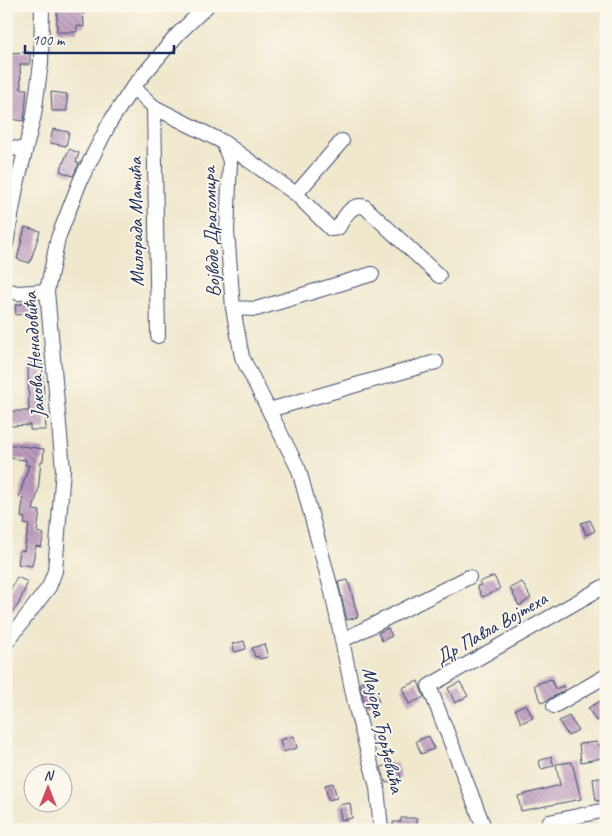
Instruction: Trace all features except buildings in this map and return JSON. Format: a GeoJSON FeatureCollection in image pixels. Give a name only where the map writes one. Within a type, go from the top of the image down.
{"type":"FeatureCollection","features":[{"type":"Feature","properties":{"kind":"street"},"geometry":{"type":"LineString","coordinates":[[6,244],[16,188],[34,114],[41,63],[42,6]]}},
{"type":"Feature","properties":{"kind":"street","name":"Јакова Ненадовића"},"geometry":{"type":"LineString","coordinates":[[6,643],[49,587],[56,571],[63,469],[47,291],[58,238],[81,179],[110,122],[133,87],[178,34],[207,6]]}},
{"type":"Feature","properties":{"kind":"street","name":"Војводе Драгомира"},"geometry":{"type":"LineString","coordinates":[[133,87],[154,107],[223,142],[230,161],[227,231],[233,308],[242,357],[300,470]]}},
{"type":"Feature","properties":{"kind":"street","name":"Милорада Матића"},"geometry":{"type":"LineString","coordinates":[[154,107],[158,336]]}},
{"type":"Feature","properties":{"kind":"street"},"geometry":{"type":"LineString","coordinates":[[296,194],[342,141]]}},
{"type":"Feature","properties":{"kind":"street"},"geometry":{"type":"LineString","coordinates":[[223,142],[296,194],[331,229],[338,228],[352,208],[359,205],[364,207],[439,276]]}},
{"type":"Feature","properties":{"kind":"street"},"geometry":{"type":"LineString","coordinates":[[6,147],[25,150]]}},
{"type":"Feature","properties":{"kind":"street","name":"Војводе Драгомира"},"geometry":{"type":"LineString","coordinates":[[233,308],[256,309],[372,274]]}},
{"type":"Feature","properties":{"kind":"street"},"geometry":{"type":"LineString","coordinates":[[6,290],[18,293],[47,291]]}},
{"type":"Feature","properties":{"kind":"street"},"geometry":{"type":"LineString","coordinates":[[269,410],[436,362]]}},
{"type":"Feature","properties":{"kind":"street","name":"Мајора Ђорђевића"},"geometry":{"type":"LineString","coordinates":[[300,470],[342,640],[356,708],[377,787],[380,830]]}},
{"type":"Feature","properties":{"kind":"street"},"geometry":{"type":"LineString","coordinates":[[342,640],[469,577]]}},
{"type":"Feature","properties":{"kind":"street","name":"Др Павла Војтеха"},"geometry":{"type":"LineString","coordinates":[[485,830],[429,686],[604,588]]}},
{"type":"Feature","properties":{"kind":"street"},"geometry":{"type":"LineString","coordinates":[[554,706],[606,676]]}},
{"type":"Feature","properties":{"kind":"street"},"geometry":{"type":"LineString","coordinates":[[549,822],[606,810]]}}]}
